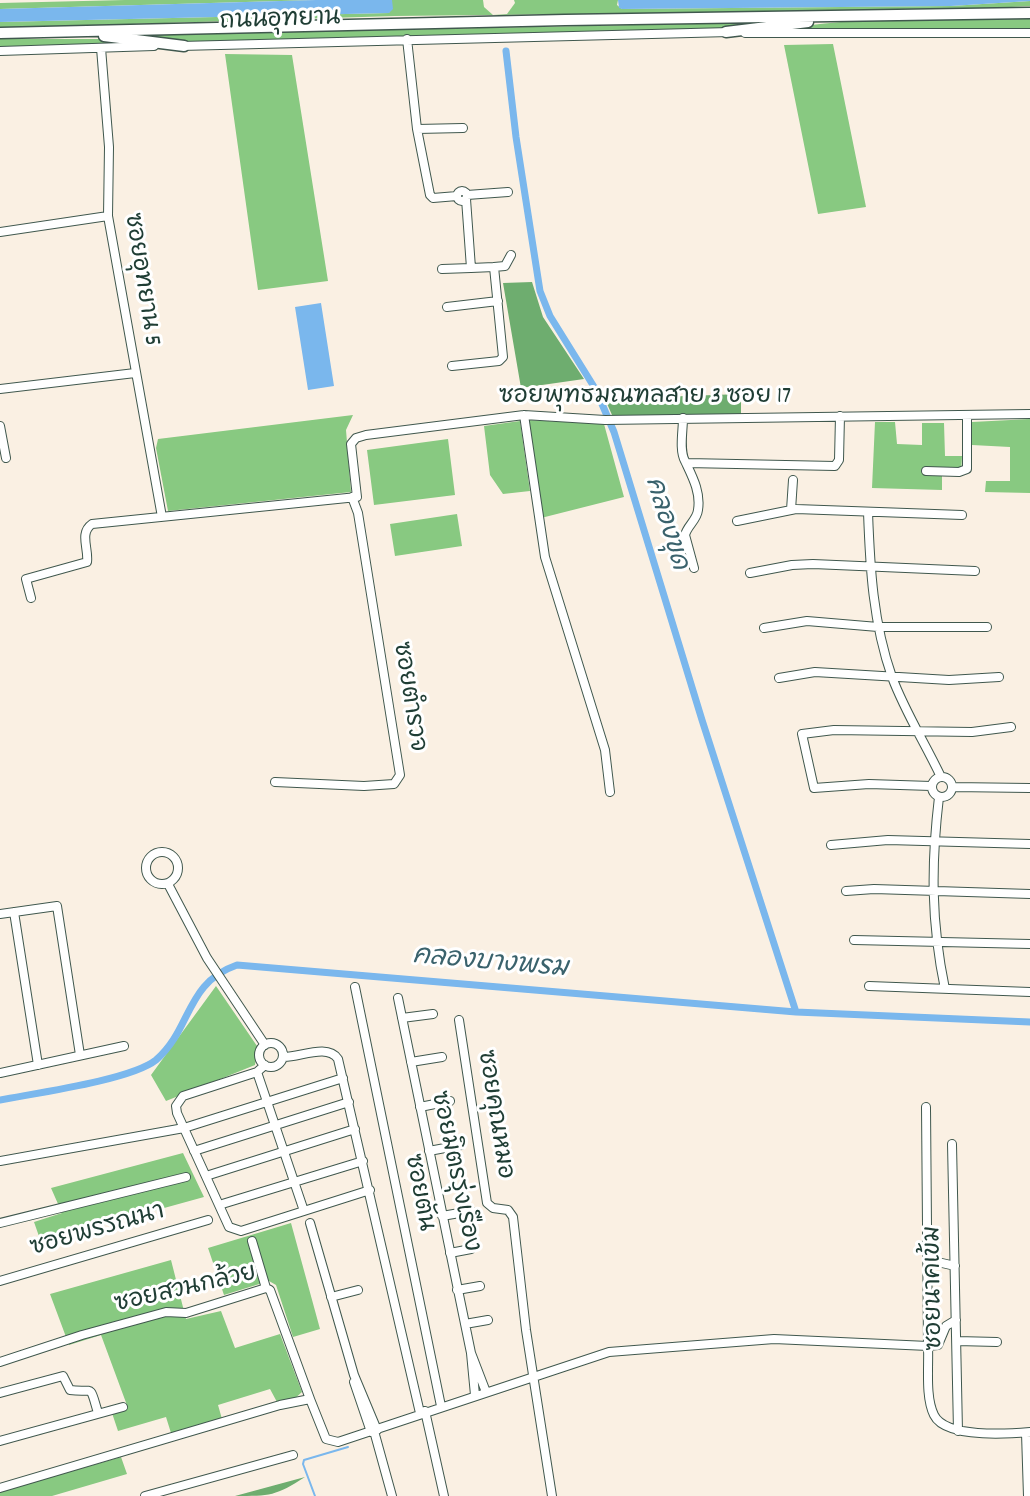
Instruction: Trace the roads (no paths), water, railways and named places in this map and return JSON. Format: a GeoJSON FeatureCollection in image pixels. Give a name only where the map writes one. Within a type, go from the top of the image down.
{"type":"FeatureCollection","features":[{"type":"Feature","properties":{"kind":"main road","name":"ถนนอุทยาน"},"geometry":{"type":"LineString","coordinates":[[0,33],[452,22],[1030,13]]}},
{"type":"Feature","properties":{"kind":"main road"},"geometry":{"type":"LineString","coordinates":[[726,32],[844,16]]}},
{"type":"Feature","properties":{"kind":"main road"},"geometry":{"type":"LineString","coordinates":[[84,32],[108,37],[184,45]]}},
{"type":"Feature","properties":{"kind":"street","name":"ถนนอุทยาน"},"geometry":{"type":"LineString","coordinates":[[0,51],[726,32],[1030,33]]}},
{"type":"Feature","properties":{"kind":"street"},"geometry":{"type":"LineString","coordinates":[[407,39],[417,129],[431,197],[464,197],[508,192]]}},
{"type":"Feature","properties":{"kind":"street","name":"ซอยอุทยาน 5"},"geometry":{"type":"LineString","coordinates":[[101,48],[109,147],[108,216],[162,517]]}},
{"type":"Feature","properties":{"kind":"street"},"geometry":{"type":"LineString","coordinates":[[417,129],[463,128]]}},
{"type":"Feature","properties":{"kind":"street"},"geometry":{"type":"LineString","coordinates":[[464,197],[471,268]]}},
{"type":"Feature","properties":{"kind":"street"},"geometry":{"type":"LineString","coordinates":[[0,232],[108,216]]}},
{"type":"Feature","properties":{"kind":"street"},"geometry":{"type":"LineString","coordinates":[[442,269],[505,266],[511,255]]}},
{"type":"Feature","properties":{"kind":"street"},"geometry":{"type":"LineString","coordinates":[[452,366],[502,360],[494,267]]}},
{"type":"Feature","properties":{"kind":"street"},"geometry":{"type":"LineString","coordinates":[[447,307],[498,301]]}},
{"type":"Feature","properties":{"kind":"street"},"geometry":{"type":"LineString","coordinates":[[0,389],[135,373]]}},
{"type":"Feature","properties":{"kind":"street","name":"ซอยพุทธมณฑลสาย 3 ซอย 17"},"geometry":{"type":"LineString","coordinates":[[352,497],[357,497],[351,449],[352,440],[356,438],[524,416],[605,420],[1030,414]]}},
{"type":"Feature","properties":{"kind":"street"},"geometry":{"type":"LineString","coordinates":[[926,471],[959,472],[967,469],[967,415]]}},
{"type":"Feature","properties":{"kind":"street"},"geometry":{"type":"LineString","coordinates":[[524,416],[545,557],[605,750],[610,792]]}},
{"type":"Feature","properties":{"kind":"street"},"geometry":{"type":"LineString","coordinates":[[687,463],[835,466],[838,460],[840,416]]}},
{"type":"Feature","properties":{"kind":"street"},"geometry":{"type":"LineString","coordinates":[[683,418],[683,449],[687,463],[695,477],[698,506],[696,516],[685,535],[694,568]]}},
{"type":"Feature","properties":{"kind":"street"},"geometry":{"type":"LineString","coordinates":[[0,426],[6,458]]}},
{"type":"Feature","properties":{"kind":"street"},"geometry":{"type":"LineString","coordinates":[[791,510],[793,480]]}},
{"type":"Feature","properties":{"kind":"street"},"geometry":{"type":"LineString","coordinates":[[32,598],[26,579],[87,562],[85,536],[86,530],[92,524],[352,497]]}},
{"type":"Feature","properties":{"kind":"street","name":"ซอยตำรวจ"},"geometry":{"type":"LineString","coordinates":[[275,782],[364,786],[394,784],[400,775],[358,513],[352,497]]}},
{"type":"Feature","properties":{"kind":"street"},"geometry":{"type":"LineString","coordinates":[[737,521],[791,510],[962,515]]}},
{"type":"Feature","properties":{"kind":"street"},"geometry":{"type":"LineString","coordinates":[[868,512],[870,568],[878,627],[892,678],[916,732],[941,777]]}},
{"type":"Feature","properties":{"kind":"street"},"geometry":{"type":"LineString","coordinates":[[750,573],[792,565],[975,571]]}},
{"type":"Feature","properties":{"kind":"street"},"geometry":{"type":"LineString","coordinates":[[764,628],[807,621],[878,627],[987,627]]}},
{"type":"Feature","properties":{"kind":"street"},"geometry":{"type":"LineString","coordinates":[[779,678],[808,672],[948,680],[999,677]]}},
{"type":"Feature","properties":{"kind":"street"},"geometry":{"type":"LineString","coordinates":[[931,786],[869,784],[814,788],[801,738],[803,733],[834,730],[972,732],[1011,727]]}},
{"type":"Feature","properties":{"kind":"street"},"geometry":{"type":"LineString","coordinates":[[941,777],[949,779],[952,787],[948,796],[939,797],[932,792],[931,786],[935,779],[941,777]]}},
{"type":"Feature","properties":{"kind":"street"},"geometry":{"type":"LineString","coordinates":[[952,787],[1030,788]]}},
{"type":"Feature","properties":{"kind":"street"},"geometry":{"type":"LineString","coordinates":[[939,797],[932,890],[936,941],[945,988]]}},
{"type":"Feature","properties":{"kind":"street"},"geometry":{"type":"LineString","coordinates":[[831,845],[888,840],[1030,844]]}},
{"type":"Feature","properties":{"kind":"street"},"geometry":{"type":"LineString","coordinates":[[157,853],[167,853],[178,863],[178,874],[168,884],[157,884],[147,875],[148,860],[157,853]]}},
{"type":"Feature","properties":{"kind":"street"},"geometry":{"type":"LineString","coordinates":[[168,884],[207,958],[265,1045]]}},
{"type":"Feature","properties":{"kind":"street"},"geometry":{"type":"LineString","coordinates":[[846,891],[874,889],[1030,894]]}},
{"type":"Feature","properties":{"kind":"street"},"geometry":{"type":"LineString","coordinates":[[0,914],[54,906],[58,910],[80,1055]]}},
{"type":"Feature","properties":{"kind":"street"},"geometry":{"type":"LineString","coordinates":[[14,912],[39,1065]]}},
{"type":"Feature","properties":{"kind":"street"},"geometry":{"type":"LineString","coordinates":[[854,940],[1030,944]]}},
{"type":"Feature","properties":{"kind":"street"},"geometry":{"type":"LineString","coordinates":[[869,986],[1030,992]]}},
{"type":"Feature","properties":{"kind":"street","name":"ซอยตัน"},"geometry":{"type":"LineString","coordinates":[[355,987],[441,1406]]}},
{"type":"Feature","properties":{"kind":"street","name":"ซอยมิตรรุ่งเรือง"},"geometry":{"type":"LineString","coordinates":[[398,998],[471,1353],[475,1395]]}},
{"type":"Feature","properties":{"kind":"street"},"geometry":{"type":"LineString","coordinates":[[402,1018],[433,1014]]}},
{"type":"Feature","properties":{"kind":"street","name":"ซอยคุณหมอ"},"geometry":{"type":"LineString","coordinates":[[459,1020],[487,1203],[493,1208],[508,1210],[513,1217],[534,1376]]}},
{"type":"Feature","properties":{"kind":"street"},"geometry":{"type":"LineString","coordinates":[[265,1045],[278,1046],[283,1057]]}},
{"type":"Feature","properties":{"kind":"street"},"geometry":{"type":"LineString","coordinates":[[265,1045],[259,1056],[266,1065]]}},
{"type":"Feature","properties":{"kind":"street"},"geometry":{"type":"LineString","coordinates":[[0,1073],[124,1046]]}},
{"type":"Feature","properties":{"kind":"street"},"geometry":{"type":"LineString","coordinates":[[370,1190],[239,1231],[228,1226],[176,1108],[181,1097],[257,1072],[266,1065],[277,1065],[283,1057],[332,1052],[338,1059],[370,1190],[422,1412],[444,1496]]}},
{"type":"Feature","properties":{"kind":"street"},"geometry":{"type":"LineString","coordinates":[[411,1062],[442,1057]]}},
{"type":"Feature","properties":{"kind":"street"},"geometry":{"type":"LineString","coordinates":[[257,1072],[304,1211]]}},
{"type":"Feature","properties":{"kind":"street"},"geometry":{"type":"LineString","coordinates":[[0,1161],[184,1128],[343,1078]]}},
{"type":"Feature","properties":{"kind":"street"},"geometry":{"type":"LineString","coordinates":[[420,1107],[450,1101]]}},
{"type":"Feature","properties":{"kind":"street"},"geometry":{"type":"LineString","coordinates":[[194,1151],[349,1102]]}},
{"type":"Feature","properties":{"kind":"street"},"geometry":{"type":"LineString","coordinates":[[926,1107],[928,1346],[933,1414],[939,1422],[958,1431],[1028,1433],[1029,1492]]}},
{"type":"Feature","properties":{"kind":"street"},"geometry":{"type":"LineString","coordinates":[[206,1176],[355,1129]]}},
{"type":"Feature","properties":{"kind":"street","name":"ซอยนาคเข้ม"},"geometry":{"type":"LineString","coordinates":[[952,1144],[958,1431]]}},
{"type":"Feature","properties":{"kind":"street"},"geometry":{"type":"LineString","coordinates":[[429,1151],[461,1145]]}},
{"type":"Feature","properties":{"kind":"street"},"geometry":{"type":"LineString","coordinates":[[219,1204],[363,1161]]}},
{"type":"Feature","properties":{"kind":"street"},"geometry":{"type":"LineString","coordinates":[[0,1223],[186,1177]]}},
{"type":"Feature","properties":{"kind":"street"},"geometry":{"type":"LineString","coordinates":[[442,1216],[471,1211]]}},
{"type":"Feature","properties":{"kind":"street","name":"ซอยพรรณนา"},"geometry":{"type":"LineString","coordinates":[[0,1281],[208,1220]]}},
{"type":"Feature","properties":{"kind":"street"},"geometry":{"type":"LineString","coordinates":[[310,1223],[392,1496]]}},
{"type":"Feature","properties":{"kind":"street"},"geometry":{"type":"LineString","coordinates":[[252,1241],[266,1288]]}},
{"type":"Feature","properties":{"kind":"street"},"geometry":{"type":"LineString","coordinates":[[450,1253],[471,1249]]}},
{"type":"Feature","properties":{"kind":"street"},"geometry":{"type":"LineString","coordinates":[[928,1260],[955,1266]]}},
{"type":"Feature","properties":{"kind":"street"},"geometry":{"type":"LineString","coordinates":[[458,1290],[480,1286]]}},
{"type":"Feature","properties":{"kind":"street","name":"ซอยสวนกล้วย"},"geometry":{"type":"LineString","coordinates":[[0,1362],[82,1335],[166,1312],[186,1313],[266,1288],[270,1290],[326,1439],[330,1442],[374,1431]]}},
{"type":"Feature","properties":{"kind":"street"},"geometry":{"type":"LineString","coordinates":[[331,1297],[358,1290]]}},
{"type":"Feature","properties":{"kind":"street"},"geometry":{"type":"LineString","coordinates":[[465,1324],[488,1320]]}},
{"type":"Feature","properties":{"kind":"street"},"geometry":{"type":"LineString","coordinates":[[374,1431],[422,1412],[609,1352],[774,1339],[928,1346],[938,1345],[946,1326],[956,1320]]}},
{"type":"Feature","properties":{"kind":"street"},"geometry":{"type":"LineString","coordinates":[[957,1341],[998,1342]]}},
{"type":"Feature","properties":{"kind":"street","name":"ซอยมิตรรุ่งเรือง"},"geometry":{"type":"LineString","coordinates":[[471,1353],[486,1392]]}},
{"type":"Feature","properties":{"kind":"street"},"geometry":{"type":"LineString","coordinates":[[0,1393],[63,1376],[70,1390],[87,1388],[91,1391],[98,1413]]}},
{"type":"Feature","properties":{"kind":"street"},"geometry":{"type":"LineString","coordinates":[[534,1376],[552,1496]]}},
{"type":"Feature","properties":{"kind":"street"},"geometry":{"type":"LineString","coordinates":[[0,1488],[280,1405],[310,1399]]}},
{"type":"Feature","properties":{"kind":"street"},"geometry":{"type":"LineString","coordinates":[[0,1441],[123,1407]]}},
{"type":"Feature","properties":{"kind":"street"},"geometry":{"type":"LineString","coordinates":[[145,1496],[293,1455]]}},
{"type":"Feature","properties":{"kind":"water"},"geometry":{"type":"Polygon","coordinates":[[[392,0],[393,9],[389,13],[0,22],[0,9],[392,0]]]}},
{"type":"Feature","properties":{"kind":"water"},"geometry":{"type":"Polygon","coordinates":[[[618,0],[1030,1],[951,6],[622,9],[619,8],[618,0]]]}},
{"type":"Feature","properties":{"kind":"water"},"geometry":{"type":"Polygon","coordinates":[[[321,303],[334,386],[308,390],[295,307],[321,303]]]}},
{"type":"Feature","properties":{"kind":"waterway","name":"คลองขุด"},"geometry":{"type":"LineString","coordinates":[[506,51],[516,137],[540,291],[550,316],[596,390],[614,432],[702,720],[796,1012]]}},
{"type":"Feature","properties":{"kind":"waterway","name":"คลองบางพรม"},"geometry":{"type":"LineString","coordinates":[[0,1100],[105,1080],[144,1067],[156,1060],[168,1048],[207,983],[220,973],[237,965],[796,1012],[1030,1022]]}},
{"type":"Feature","properties":{"kind":"waterway"},"geometry":{"type":"LineString","coordinates":[[315,1496],[303,1464],[304,1460],[348,1447]]}}]}
